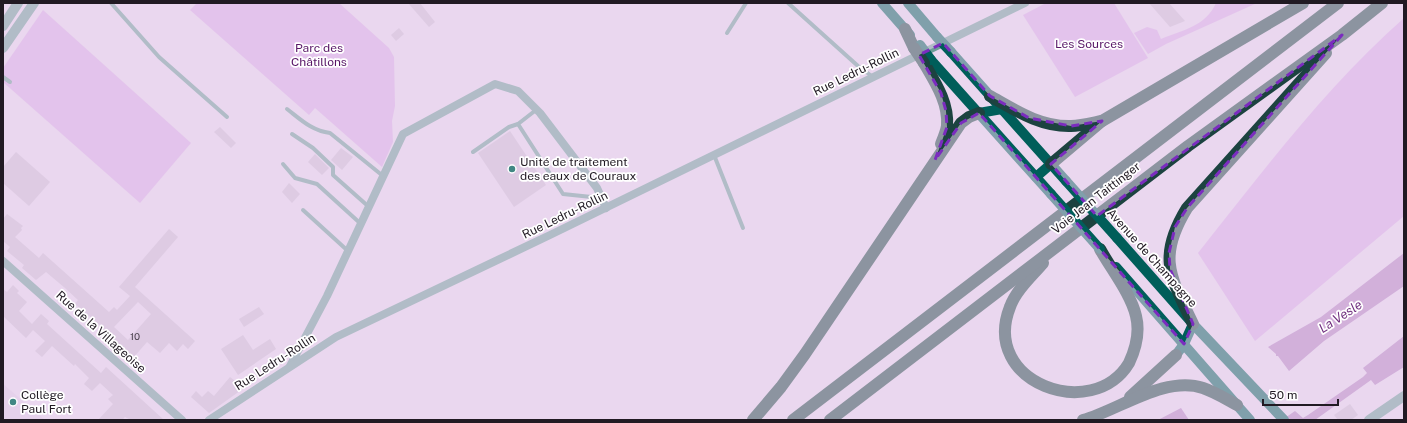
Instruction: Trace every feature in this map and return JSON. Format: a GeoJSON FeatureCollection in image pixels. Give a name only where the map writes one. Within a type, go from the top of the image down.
{"type":"FeatureCollection","features":[{"type":"Feature","properties":{"kind":"highway"},"geometry":{"type":"LineString","coordinates":[[1051,164],[1102,121],[1303,3]]}},
{"type":"Feature","properties":{"kind":"highway","name":"Voie Jean Taittinger"},"geometry":{"type":"LineString","coordinates":[[793,420],[1338,3]]}},
{"type":"Feature","properties":{"kind":"highway","name":"Voie Jean Taittinger"},"geometry":{"type":"LineString","coordinates":[[830,420],[1188,146],[1342,35],[1382,3]]}},
{"type":"Feature","properties":{"kind":"highway"},"geometry":{"type":"LineString","coordinates":[[905,30],[928,61],[942,93],[946,111],[947,127],[935,160]]}},
{"type":"Feature","properties":{"kind":"highway"},"geometry":{"type":"LineString","coordinates":[[1193,324],[1175,287],[1170,269],[1169,252],[1175,227],[1187,208],[1342,35]]}},
{"type":"Feature","properties":{"kind":"highway"},"geometry":{"type":"LineString","coordinates":[[990,96],[1029,118],[1055,124],[1071,126],[1102,121]]}},
{"type":"Feature","properties":{"kind":"highway"},"geometry":{"type":"LineString","coordinates":[[753,420],[781,388],[805,354],[961,123],[969,117],[979,113]]}},
{"type":"Feature","properties":{"kind":"highway"},"geometry":{"type":"LineString","coordinates":[[1056,247],[1010,305],[1006,316],[1006,340],[1013,362],[1019,372],[1027,380],[1048,393],[1071,398],[1097,393],[1108,388],[1119,379],[1126,369],[1136,345],[1138,333],[1137,317],[1133,305],[1100,249]]}},
{"type":"Feature","properties":{"kind":"highway"},"geometry":{"type":"LineString","coordinates":[[1123,403],[1176,355]]}},
{"type":"Feature","properties":{"kind":"highway"},"geometry":{"type":"LineString","coordinates":[[1083,420],[1107,412],[1123,403],[1177,385],[1202,388],[1236,405]]}},
{"type":"Feature","properties":{"kind":"main road"},"geometry":{"type":"LineString","coordinates":[[882,3],[905,30]]}},
{"type":"Feature","properties":{"kind":"main road","name":"Avenue de Champagne"},"geometry":{"type":"LineString","coordinates":[[908,3],[1193,324],[1284,420]]}},
{"type":"Feature","properties":{"kind":"main road"},"geometry":{"type":"LineString","coordinates":[[928,61],[979,113],[1250,420]]}},
{"type":"Feature","properties":{"kind":"main road"},"geometry":{"type":"LineString","coordinates":[[979,113],[1002,110]]}},
{"type":"Feature","properties":{"kind":"main road"},"geometry":{"type":"LineString","coordinates":[[1036,177],[1051,164]]}},
{"type":"Feature","properties":{"kind":"main road"},"geometry":{"type":"LineString","coordinates":[[1176,355],[1184,344],[1193,324]]}},
{"type":"Feature","properties":{"kind":"street"},"geometry":{"type":"LineString","coordinates":[[3,26],[18,3]]}},
{"type":"Feature","properties":{"kind":"street"},"geometry":{"type":"LineString","coordinates":[[3,48],[34,3]]}},
{"type":"Feature","properties":{"kind":"street","name":"Rue Ledru-Rollin"},"geometry":{"type":"LineString","coordinates":[[209,420],[336,337],[606,208],[1025,3]]}},
{"type":"Feature","properties":{"kind":"street"},"geometry":{"type":"LineString","coordinates":[[290,367],[327,296],[404,134],[495,84],[518,91],[536,110],[597,188],[606,208]]}},
{"type":"Feature","properties":{"kind":"street","name":"Rue de la Villageoise"},"geometry":{"type":"LineString","coordinates":[[3,261],[182,420]]}},
{"type":"Feature","properties":{"kind":"street"},"geometry":{"type":"LineString","coordinates":[[1369,420],[1404,396]]}},
{"type":"Feature","properties":{"kind":"lane"},"geometry":{"type":"LineString","coordinates":[[111,3],[159,57],[227,117]]}},
{"type":"Feature","properties":{"kind":"lane"},"geometry":{"type":"LineString","coordinates":[[727,33],[746,3]]}},
{"type":"Feature","properties":{"kind":"lane"},"geometry":{"type":"LineString","coordinates":[[788,3],[858,66],[874,77]]}},
{"type":"Feature","properties":{"kind":"lane"},"geometry":{"type":"LineString","coordinates":[[3,77],[10,82]]}},
{"type":"Feature","properties":{"kind":"lane"},"geometry":{"type":"LineString","coordinates":[[287,109],[305,124],[321,132],[330,133],[384,176]]}},
{"type":"Feature","properties":{"kind":"lane"},"geometry":{"type":"LineString","coordinates":[[472,152],[509,128],[518,124],[536,110]]}},
{"type":"Feature","properties":{"kind":"lane"},"geometry":{"type":"LineString","coordinates":[[518,124],[563,194],[601,198]]}},
{"type":"Feature","properties":{"kind":"lane"},"geometry":{"type":"LineString","coordinates":[[292,134],[313,148],[333,167],[333,174],[369,208]]}},
{"type":"Feature","properties":{"kind":"lane"},"geometry":{"type":"LineString","coordinates":[[714,155],[743,228]]}},
{"type":"Feature","properties":{"kind":"lane"},"geometry":{"type":"LineString","coordinates":[[283,164],[295,178],[317,184],[361,224]]}},
{"type":"Feature","properties":{"kind":"lane"},"geometry":{"type":"LineString","coordinates":[[303,210],[348,251]]}},
{"type":"Feature","properties":{"kind":"highlighted area"},"geometry":{"type":"Polygon","coordinates":[[[1342,35],[1187,208],[1175,227],[1169,253],[1170,269],[1193,324],[1184,344],[979,113],[961,123],[935,160],[947,127],[946,111],[941,93],[919,55],[943,43],[990,96],[1029,118],[1071,126],[1102,121],[1051,164],[1097,216],[1342,35]]]}},
{"type":"Feature","properties":{"kind":"shaded area","name":"Collège Paul Fort"},"geometry":{"type":"Polygon","coordinates":[[[3,384],[45,420],[3,420],[3,384]]]}},
{"type":"Feature","properties":{"kind":"green space","name":"Parc des Châtillons"},"geometry":{"type":"Polygon","coordinates":[[[197,3],[339,3],[389,48],[394,57],[395,106],[392,121],[393,142],[382,167],[315,108],[309,115],[190,10],[197,3]]]}},
{"type":"Feature","properties":{"kind":"green space","name":"Les Sources"},"geometry":{"type":"Polygon","coordinates":[[[1046,3],[1114,3],[1148,58],[1075,97],[1023,15],[1046,3]]]}},
{"type":"Feature","properties":{"kind":"green space"},"geometry":{"type":"Polygon","coordinates":[[[1216,3],[1257,3],[1166,44],[1148,54],[1134,33],[1147,27],[1157,30],[1161,39],[1185,30],[1200,22],[1212,11],[1216,3]]]}},
{"type":"Feature","properties":{"kind":"green space"},"geometry":{"type":"Polygon","coordinates":[[[43,10],[191,143],[140,203],[3,82],[3,68],[43,10]]]}},
{"type":"Feature","properties":{"kind":"green space"},"geometry":{"type":"Polygon","coordinates":[[[1404,18],[1404,216],[1255,341],[1198,253],[1321,101],[1375,45],[1404,18]]]}},
{"type":"Feature","properties":{"kind":"water","name":"La Vesle"},"geometry":{"type":"Polygon","coordinates":[[[1404,253],[1404,286],[1324,341],[1289,371],[1278,356],[1276,356],[1276,354],[1268,347],[1321,317],[1404,253]]]}},
{"type":"Feature","properties":{"kind":"water"},"geometry":{"type":"Polygon","coordinates":[[[1404,336],[1404,367],[1375,385],[1371,380],[1315,420],[1282,420],[1295,411],[1303,418],[1308,415],[1363,377],[1367,373],[1363,368],[1404,336]]]}},
{"type":"Feature","properties":{"kind":"water"},"geometry":{"type":"Polygon","coordinates":[[[1181,408],[1189,420],[1158,420],[1181,408]]]}},
{"type":"Feature","properties":{"kind":"building"},"geometry":{"type":"Polygon","coordinates":[[[408,3],[420,3],[435,22],[429,27],[408,3]]]}},
{"type":"Feature","properties":{"kind":"building"},"geometry":{"type":"Polygon","coordinates":[[[1149,3],[1169,3],[1185,21],[1170,27],[1149,3]]]}},
{"type":"Feature","properties":{"kind":"building"},"geometry":{"type":"Polygon","coordinates":[[[399,28],[404,34],[396,41],[391,35],[399,28]]]}},
{"type":"Feature","properties":{"kind":"building"},"geometry":{"type":"Polygon","coordinates":[[[220,127],[236,143],[231,148],[214,132],[220,127]]]}},
{"type":"Feature","properties":{"kind":"building","name":"Unité de traitement des eaux de Couraux"},"geometry":{"type":"Polygon","coordinates":[[[510,131],[546,185],[514,207],[478,153],[510,131]]]}},
{"type":"Feature","properties":{"kind":"building"},"geometry":{"type":"Polygon","coordinates":[[[341,148],[353,157],[342,170],[331,160],[341,148]]]}},
{"type":"Feature","properties":{"kind":"building"},"geometry":{"type":"Polygon","coordinates":[[[16,152],[50,182],[29,206],[3,183],[3,167],[16,152]]]}},
{"type":"Feature","properties":{"kind":"building"},"geometry":{"type":"Polygon","coordinates":[[[315,154],[329,168],[322,175],[308,162],[315,154]]]}},
{"type":"Feature","properties":{"kind":"building"},"geometry":{"type":"Polygon","coordinates":[[[289,183],[300,194],[292,203],[282,192],[289,183]]]}},
{"type":"Feature","properties":{"kind":"building"},"geometry":{"type":"Polygon","coordinates":[[[7,214],[23,226],[21,228],[22,230],[15,237],[39,258],[43,253],[109,312],[114,307],[117,310],[130,296],[119,287],[169,229],[178,237],[135,287],[195,341],[188,349],[183,344],[177,351],[169,343],[160,353],[147,342],[133,358],[116,343],[114,346],[98,332],[102,327],[75,304],[78,300],[65,288],[46,272],[36,280],[22,268],[24,265],[7,251],[10,247],[3,241],[3,219],[7,214]],[[138,302],[114,327],[128,340],[151,314],[138,302]]]}},
{"type":"Feature","properties":{"kind":"building"},"geometry":{"type":"Polygon","coordinates":[[[13,285],[19,291],[17,293],[27,302],[19,311],[32,324],[41,314],[49,321],[47,324],[101,373],[106,367],[164,420],[131,420],[125,417],[122,420],[98,420],[113,404],[108,399],[113,395],[100,383],[92,391],[84,384],[89,378],[75,364],[74,366],[52,346],[42,357],[35,351],[45,341],[33,330],[26,338],[3,316],[3,289],[7,292],[13,285]]]}},
{"type":"Feature","properties":{"kind":"building"},"geometry":{"type":"Polygon","coordinates":[[[259,307],[264,314],[244,327],[239,319],[259,307]]]}},
{"type":"Feature","properties":{"kind":"building"},"geometry":{"type":"Polygon","coordinates":[[[243,335],[253,350],[270,339],[276,349],[238,375],[221,349],[243,335]]]}},
{"type":"Feature","properties":{"kind":"building"},"geometry":{"type":"Polygon","coordinates":[[[230,377],[244,388],[209,413],[191,397],[196,391],[202,397],[208,391],[214,396],[230,377]]]}},
{"type":"Feature","properties":{"kind":"building"},"geometry":{"type":"Polygon","coordinates":[[[1350,404],[1358,415],[1351,420],[1338,420],[1334,415],[1350,404]]]}},
{"type":"Feature","properties":{"kind":"place","name":"Unité de traitement des eaux de Couraux"},"geometry":{"type":"Point","coordinates":[512,169]}},
{"type":"Feature","properties":{"kind":"place","name":"Collège Paul Fort"},"geometry":{"type":"Point","coordinates":[13,402]}}]}
